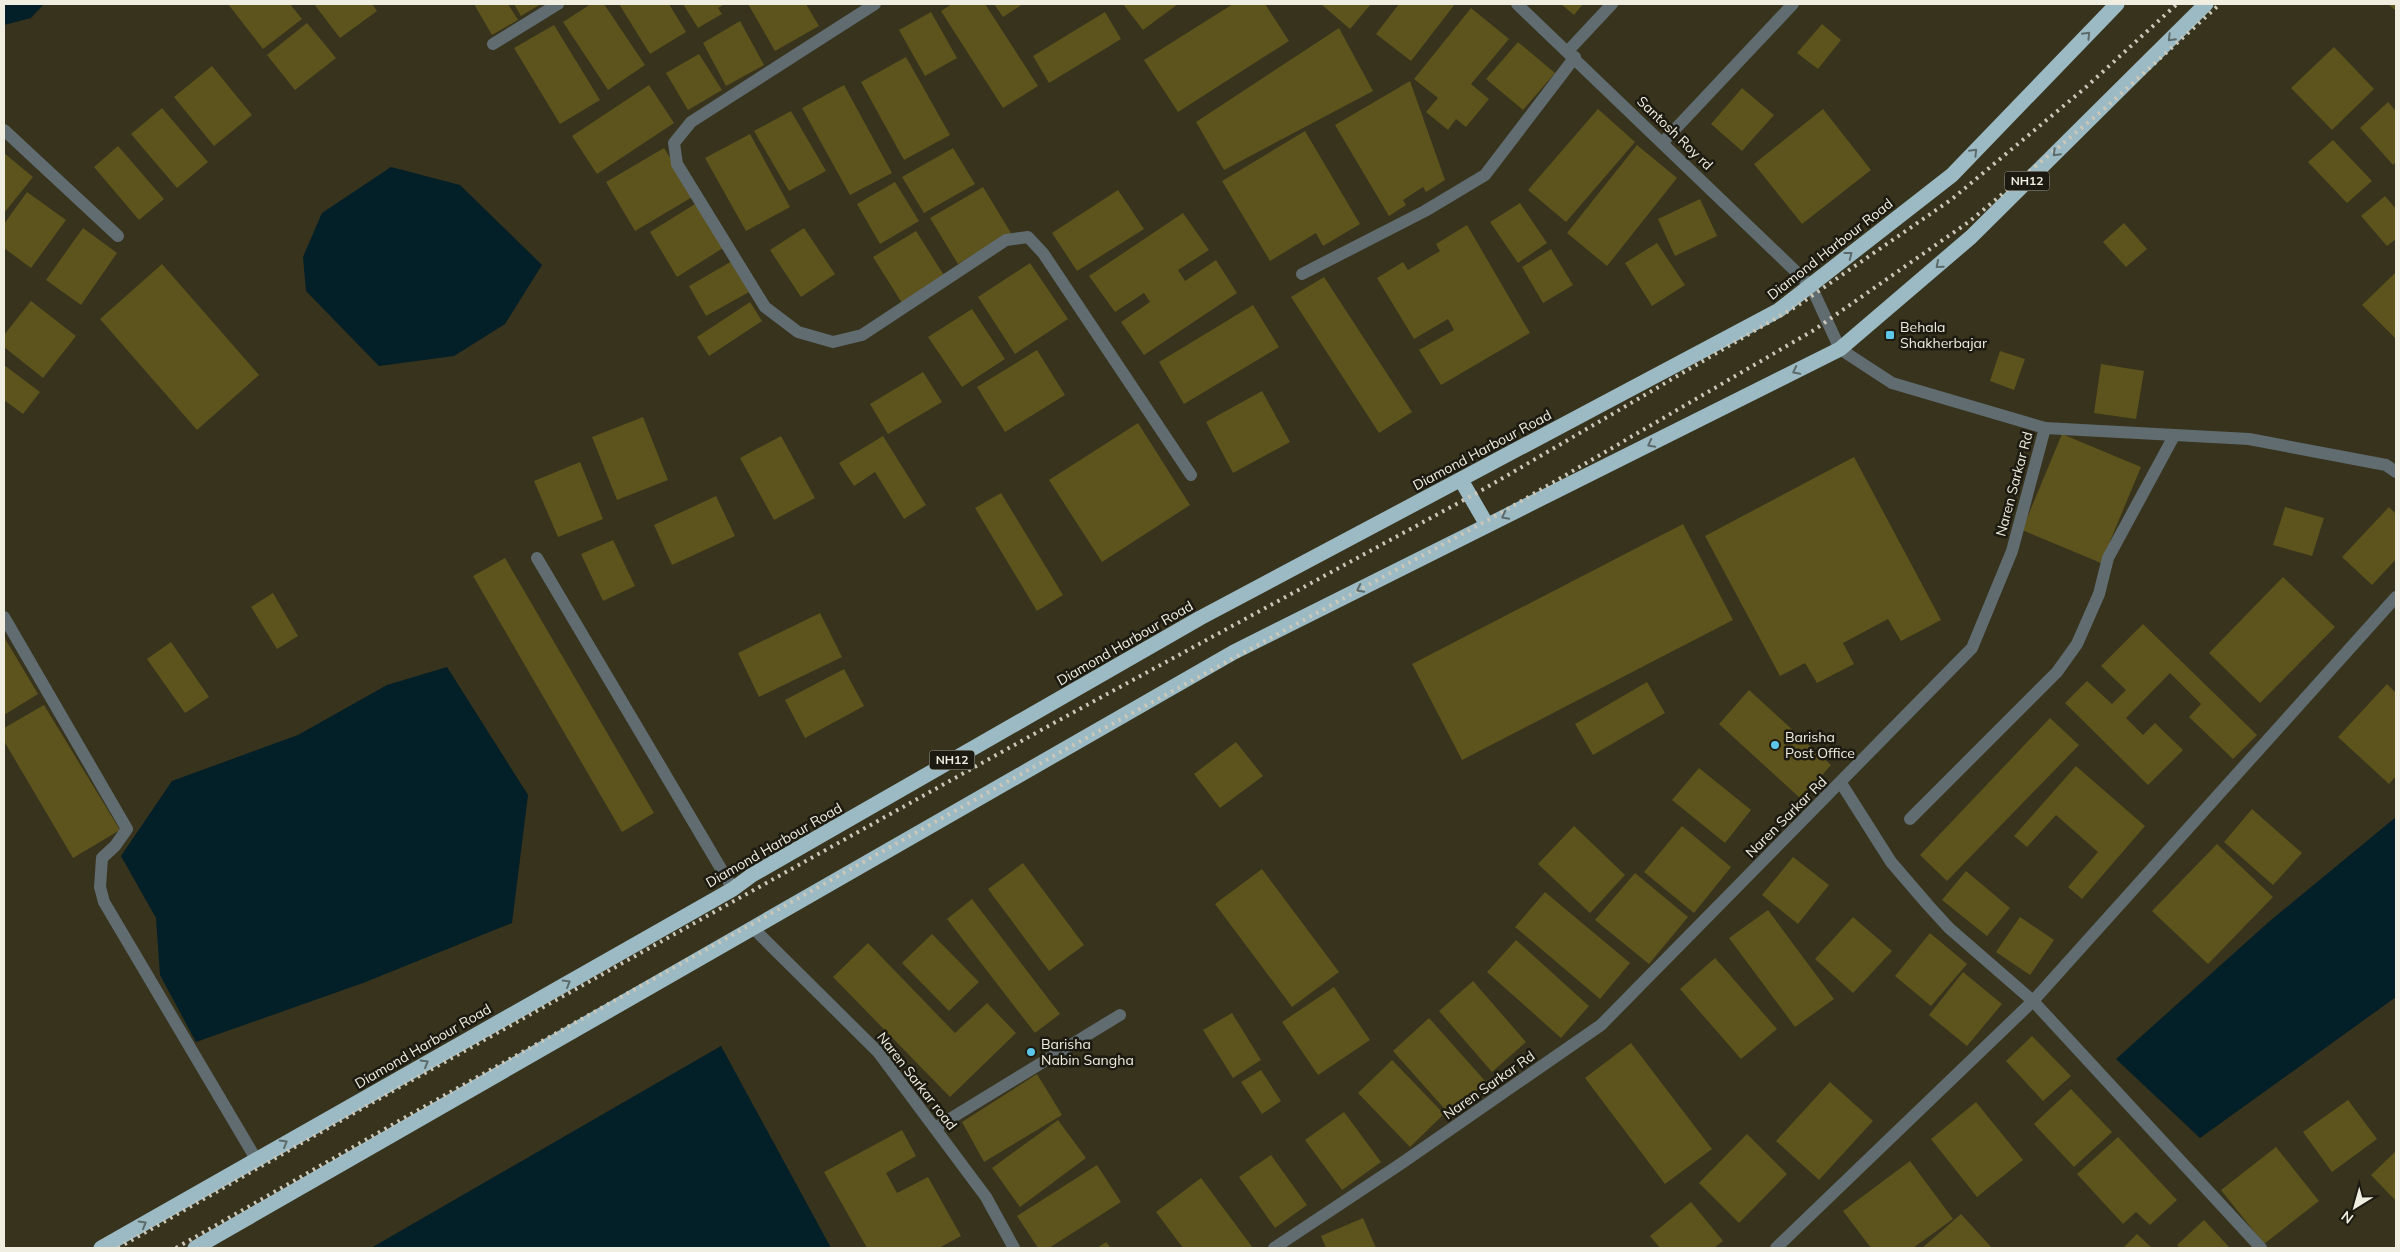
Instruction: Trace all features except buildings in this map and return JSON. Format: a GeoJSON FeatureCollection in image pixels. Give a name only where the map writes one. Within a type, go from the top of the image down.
{"type":"FeatureCollection","features":[{"type":"Feature","properties":{"kind":"highway","name":"Diamond Harbour Road"},"geometry":{"type":"LineString","coordinates":[[101,1248],[732,889],[752,875],[1200,618],[1779,310],[1952,175],[2117,4]]}},
{"type":"Feature","properties":{"kind":"highway","name":"NH12"},"geometry":{"type":"LineString","coordinates":[[195,1248],[1234,652],[1840,349],[1971,237],[2206,4]]}},
{"type":"Feature","properties":{"kind":"highway"},"geometry":{"type":"LineString","coordinates":[[1461,480],[1487,526]]}},
{"type":"Feature","properties":{"kind":"street"},"geometry":{"type":"LineString","coordinates":[[493,44],[558,4]]}},
{"type":"Feature","properties":{"kind":"street"},"geometry":{"type":"LineString","coordinates":[[875,4],[691,122],[674,143],[677,164],[765,307],[798,332],[833,342],[862,335],[1006,240],[1028,237],[1043,253],[1191,475]]}},
{"type":"Feature","properties":{"kind":"street","name":"Santosh Roy rd"},"geometry":{"type":"LineString","coordinates":[[1517,4],[1811,286]]}},
{"type":"Feature","properties":{"kind":"street"},"geometry":{"type":"LineString","coordinates":[[1302,274],[1425,211],[1485,175],[1571,54],[1612,4]]}},
{"type":"Feature","properties":{"kind":"street"},"geometry":{"type":"LineString","coordinates":[[1663,142],[1793,4]]}},
{"type":"Feature","properties":{"kind":"street"},"geometry":{"type":"LineString","coordinates":[[4,130],[118,236]]}},
{"type":"Feature","properties":{"kind":"street"},"geometry":{"type":"LineString","coordinates":[[1811,286],[1840,349]]}},
{"type":"Feature","properties":{"kind":"street","name":"Naren Sarkar Rd"},"geometry":{"type":"LineString","coordinates":[[1274,1248],[1399,1165],[1601,1025],[1972,648],[2012,551],[2045,428],[1892,384],[1840,349]]}},
{"type":"Feature","properties":{"kind":"street"},"geometry":{"type":"LineString","coordinates":[[2045,428],[2249,440],[2386,465],[2396,472]]}},
{"type":"Feature","properties":{"kind":"street"},"geometry":{"type":"LineString","coordinates":[[1910,819],[2057,672],[2077,644],[2099,594],[2108,558],[2174,436]]}},
{"type":"Feature","properties":{"kind":"street"},"geometry":{"type":"LineString","coordinates":[[537,558],[732,889]]}},
{"type":"Feature","properties":{"kind":"street"},"geometry":{"type":"LineString","coordinates":[[1776,1248],[2034,1000],[2396,597]]}},
{"type":"Feature","properties":{"kind":"street"},"geometry":{"type":"LineString","coordinates":[[4,617],[126,829],[115,846],[102,858],[100,887],[104,902],[256,1159]]}},
{"type":"Feature","properties":{"kind":"street"},"geometry":{"type":"LineString","coordinates":[[1841,783],[1891,862],[1949,928],[2034,1000],[2261,1248]]}},
{"type":"Feature","properties":{"kind":"street","name":"Naren Sarkar road"},"geometry":{"type":"LineString","coordinates":[[753,928],[878,1052],[986,1197],[1014,1248]]}},
{"type":"Feature","properties":{"kind":"street"},"geometry":{"type":"LineString","coordinates":[[935,1128],[1120,1015]]}},
{"type":"Feature","properties":{"kind":"water"},"geometry":{"type":"Polygon","coordinates":[[[4,4],[44,4],[31,18],[4,25],[4,4]]]}},
{"type":"Feature","properties":{"kind":"water"},"geometry":{"type":"Polygon","coordinates":[[[391,167],[460,185],[542,265],[505,324],[454,356],[379,366],[306,291],[303,257],[322,213],[391,167]]]}},
{"type":"Feature","properties":{"kind":"water"},"geometry":{"type":"Polygon","coordinates":[[[447,667],[528,795],[512,923],[363,983],[196,1042],[160,975],[156,918],[121,856],[172,781],[298,735],[387,685],[447,667]]]}},
{"type":"Feature","properties":{"kind":"water"},"geometry":{"type":"Polygon","coordinates":[[[2396,817],[2396,997],[2200,1138],[2116,1059],[2271,920],[2396,817]]]}},
{"type":"Feature","properties":{"kind":"water"},"geometry":{"type":"Polygon","coordinates":[[[721,1046],[831,1248],[371,1248],[721,1046]]]}},
{"type":"Feature","properties":{"kind":"railway"},"geometry":{"type":"LineString","coordinates":[[118,1248],[398,1088],[1052,724],[1484,489],[1797,306],[1952,199],[2085,88],[2177,4]]}},
{"type":"Feature","properties":{"kind":"railway"},"geometry":{"type":"LineString","coordinates":[[176,1248],[413,1113],[1066,749],[1499,514],[1814,330],[1970,221],[2103,110],[2220,4]]}},
{"type":"Feature","properties":{"kind":"place","name":"Behala Shakherbajar"},"geometry":{"type":"Point","coordinates":[1890,335]}},
{"type":"Feature","properties":{"kind":"place","name":"Barisha Post Office"},"geometry":{"type":"Point","coordinates":[1775,745]}},
{"type":"Feature","properties":{"kind":"place","name":"Barisha Nabin Sangha"},"geometry":{"type":"Point","coordinates":[1031,1052]}}]}
